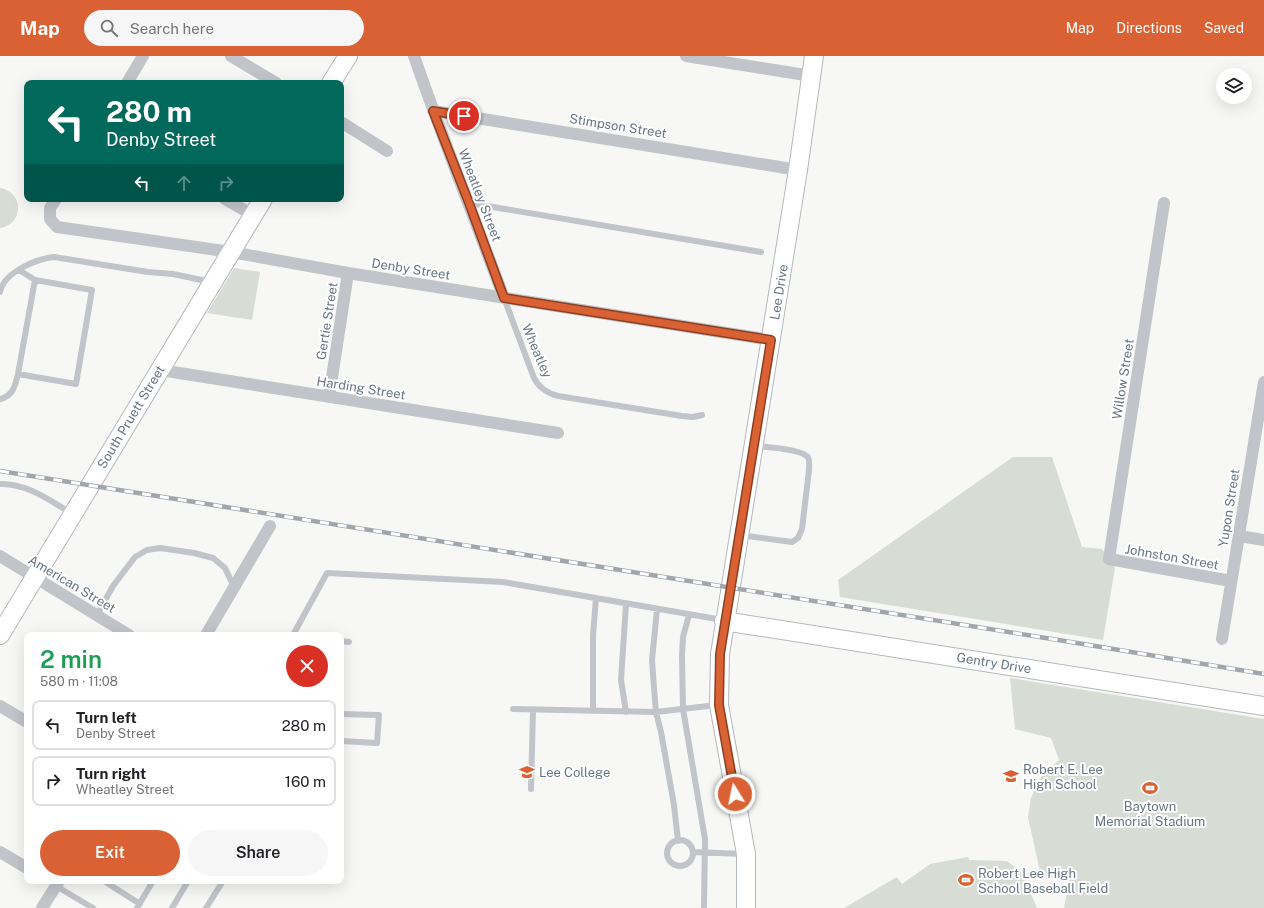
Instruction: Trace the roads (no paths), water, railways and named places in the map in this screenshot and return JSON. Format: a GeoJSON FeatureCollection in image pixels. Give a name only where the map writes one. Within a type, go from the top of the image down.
{"type":"FeatureCollection","features":[{"type":"Feature","properties":{"kind":"street"},"geometry":{"type":"LineString","coordinates":[[129,80],[143,56]]}},
{"type":"Feature","properties":{"kind":"street"},"geometry":{"type":"LineString","coordinates":[[231,56],[271,80]]}},
{"type":"Feature","properties":{"kind":"street"},"geometry":{"type":"LineString","coordinates":[[333,80],[348,56]]}},
{"type":"Feature","properties":{"kind":"street","name":"Wheatley Street"},"geometry":{"type":"LineString","coordinates":[[414,56],[433,111],[504,298]]}},
{"type":"Feature","properties":{"kind":"street"},"geometry":{"type":"LineString","coordinates":[[686,56],[812,76]]}},
{"type":"Feature","properties":{"kind":"street","name":"Lee Drive"},"geometry":{"type":"LineString","coordinates":[[746,908],[746,854],[719,705],[720,654],[724,621],[754,446],[798,170],[814,56]]}},
{"type":"Feature","properties":{"kind":"street","name":"Stimpson Street"},"geometry":{"type":"LineString","coordinates":[[433,111],[798,170]]}},
{"type":"Feature","properties":{"kind":"street"},"geometry":{"type":"LineString","coordinates":[[344,124],[387,151]]}},
{"type":"Feature","properties":{"kind":"street","name":"Denby Street"},"geometry":{"type":"LineString","coordinates":[[54,202],[50,208],[50,219],[57,227],[231,252],[348,274],[771,340]]}},
{"type":"Feature","properties":{"kind":"street"},"geometry":{"type":"LineString","coordinates":[[230,202],[253,216]]}},
{"type":"Feature","properties":{"kind":"street","name":"South Pruett Street"},"geometry":{"type":"LineString","coordinates":[[0,635],[261,202]]}},
{"type":"Feature","properties":{"kind":"street","name":"Willow Street"},"geometry":{"type":"LineString","coordinates":[[1109,559],[1164,203]]}},
{"type":"Feature","properties":{"kind":"street","name":"Gertie Street"},"geometry":{"type":"LineString","coordinates":[[329,397],[348,274]]}},
{"type":"Feature","properties":{"kind":"street","name":"Harding Street"},"geometry":{"type":"LineString","coordinates":[[160,370],[558,433]]}},
{"type":"Feature","properties":{"kind":"street","name":"Yupon Street"},"geometry":{"type":"LineString","coordinates":[[1222,638],[1238,536],[1261,419],[1264,382]]}},
{"type":"Feature","properties":{"kind":"street"},"geometry":{"type":"LineString","coordinates":[[208,632],[270,526]]}},
{"type":"Feature","properties":{"kind":"street"},"geometry":{"type":"LineString","coordinates":[[1238,536],[1264,540]]}},
{"type":"Feature","properties":{"kind":"street","name":"American Street"},"geometry":{"type":"LineString","coordinates":[[0,556],[124,632]]}},
{"type":"Feature","properties":{"kind":"street","name":"Johnston Street"},"geometry":{"type":"LineString","coordinates":[[1109,559],[1231,582]]}},
{"type":"Feature","properties":{"kind":"street","name":"Gentry Drive"},"geometry":{"type":"LineString","coordinates":[[724,621],[1264,706]]}},
{"type":"Feature","properties":{"kind":"street"},"geometry":{"type":"LineString","coordinates":[[0,706],[24,720]]}},
{"type":"Feature","properties":{"kind":"street"},"geometry":{"type":"LineString","coordinates":[[0,852],[24,866]]}},
{"type":"Feature","properties":{"kind":"street"},"geometry":{"type":"LineString","coordinates":[[42,908],[54,884]]}},
{"type":"Feature","properties":{"kind":"lane"},"geometry":{"type":"LineString","coordinates":[[469,203],[761,252]]}},
{"type":"Feature","properties":{"kind":"lane"},"geometry":{"type":"LineString","coordinates":[[0,292],[1,286],[9,277],[19,270],[45,258],[54,257],[148,272],[173,274],[212,283]]}},
{"type":"Feature","properties":{"kind":"lane"},"geometry":{"type":"LineString","coordinates":[[18,374],[76,384],[92,290],[35,280],[19,270]]}},
{"type":"Feature","properties":{"kind":"lane"},"geometry":{"type":"LineString","coordinates":[[0,399],[6,398],[13,390],[18,374],[35,280]]}},
{"type":"Feature","properties":{"kind":"lane","name":"Wheatley"},"geometry":{"type":"LineString","coordinates":[[504,298],[534,378],[538,385],[550,394],[565,398],[682,416],[693,417],[702,415]]}},
{"type":"Feature","properties":{"kind":"lane"},"geometry":{"type":"LineString","coordinates":[[739,535],[792,542],[798,538],[802,529],[809,470],[809,460],[807,456],[799,453],[754,446]]}},
{"type":"Feature","properties":{"kind":"lane"},"geometry":{"type":"LineString","coordinates":[[0,484],[17,485],[26,488],[72,514]]}},
{"type":"Feature","properties":{"kind":"lane"},"geometry":{"type":"LineString","coordinates":[[97,615],[113,586],[135,557],[147,550],[160,548],[194,553],[213,558],[225,568],[234,588]]}},
{"type":"Feature","properties":{"kind":"lane"},"geometry":{"type":"LineString","coordinates":[[295,632],[327,573],[503,582],[724,621]]}},
{"type":"Feature","properties":{"kind":"lane"},"geometry":{"type":"LineString","coordinates":[[592,711],[593,635],[596,598]]}},
{"type":"Feature","properties":{"kind":"lane"},"geometry":{"type":"LineString","coordinates":[[626,604],[621,680],[626,712]]}},
{"type":"Feature","properties":{"kind":"lane"},"geometry":{"type":"LineString","coordinates":[[657,609],[652,660],[656,712],[662,732],[678,840]]}},
{"type":"Feature","properties":{"kind":"lane"},"geometry":{"type":"LineString","coordinates":[[689,615],[683,637],[683,709],[705,839],[704,908]]}},
{"type":"Feature","properties":{"kind":"lane"},"geometry":{"type":"LineString","coordinates":[[344,641],[348,642]]}},
{"type":"Feature","properties":{"kind":"lane"},"geometry":{"type":"LineString","coordinates":[[513,709],[656,712],[719,705]]}},
{"type":"Feature","properties":{"kind":"lane"},"geometry":{"type":"LineString","coordinates":[[531,790],[533,710]]}},
{"type":"Feature","properties":{"kind":"lane"},"geometry":{"type":"LineString","coordinates":[[344,714],[378,715],[377,743],[344,741]]}},
{"type":"Feature","properties":{"kind":"lane"},"geometry":{"type":"LineString","coordinates":[[678,840],[682,840],[690,844],[693,852],[693,856],[688,864],[680,866],[669,860],[667,852],[671,844],[678,840]]}},
{"type":"Feature","properties":{"kind":"lane"},"geometry":{"type":"LineString","coordinates":[[693,852],[746,854]]}},
{"type":"Feature","properties":{"kind":"lane"},"geometry":{"type":"LineString","coordinates":[[56,884],[93,908]]}},
{"type":"Feature","properties":{"kind":"lane"},"geometry":{"type":"LineString","coordinates":[[108,884],[138,906],[151,884]]}},
{"type":"Feature","properties":{"kind":"lane"},"geometry":{"type":"LineString","coordinates":[[172,908],[186,884]]}},
{"type":"Feature","properties":{"kind":"lane"},"geometry":{"type":"LineString","coordinates":[[206,908],[221,884]]}},
{"type":"Feature","properties":{"kind":"railway"},"geometry":{"type":"LineString","coordinates":[[0,471],[1264,674]]}},
{"type":"Feature","properties":{"kind":"place","name":"Lee College"},"geometry":{"type":"Point","coordinates":[527,772]}},
{"type":"Feature","properties":{"kind":"place","name":"Robert E. Lee High School"},"geometry":{"type":"Point","coordinates":[1011,776]}},
{"type":"Feature","properties":{"kind":"place","name":"Baytown Memorial Stadium"},"geometry":{"type":"Point","coordinates":[1150,788]}},
{"type":"Feature","properties":{"kind":"place","name":"Robert Lee High School Baseball Field"},"geometry":{"type":"Point","coordinates":[966,880]}}]}
